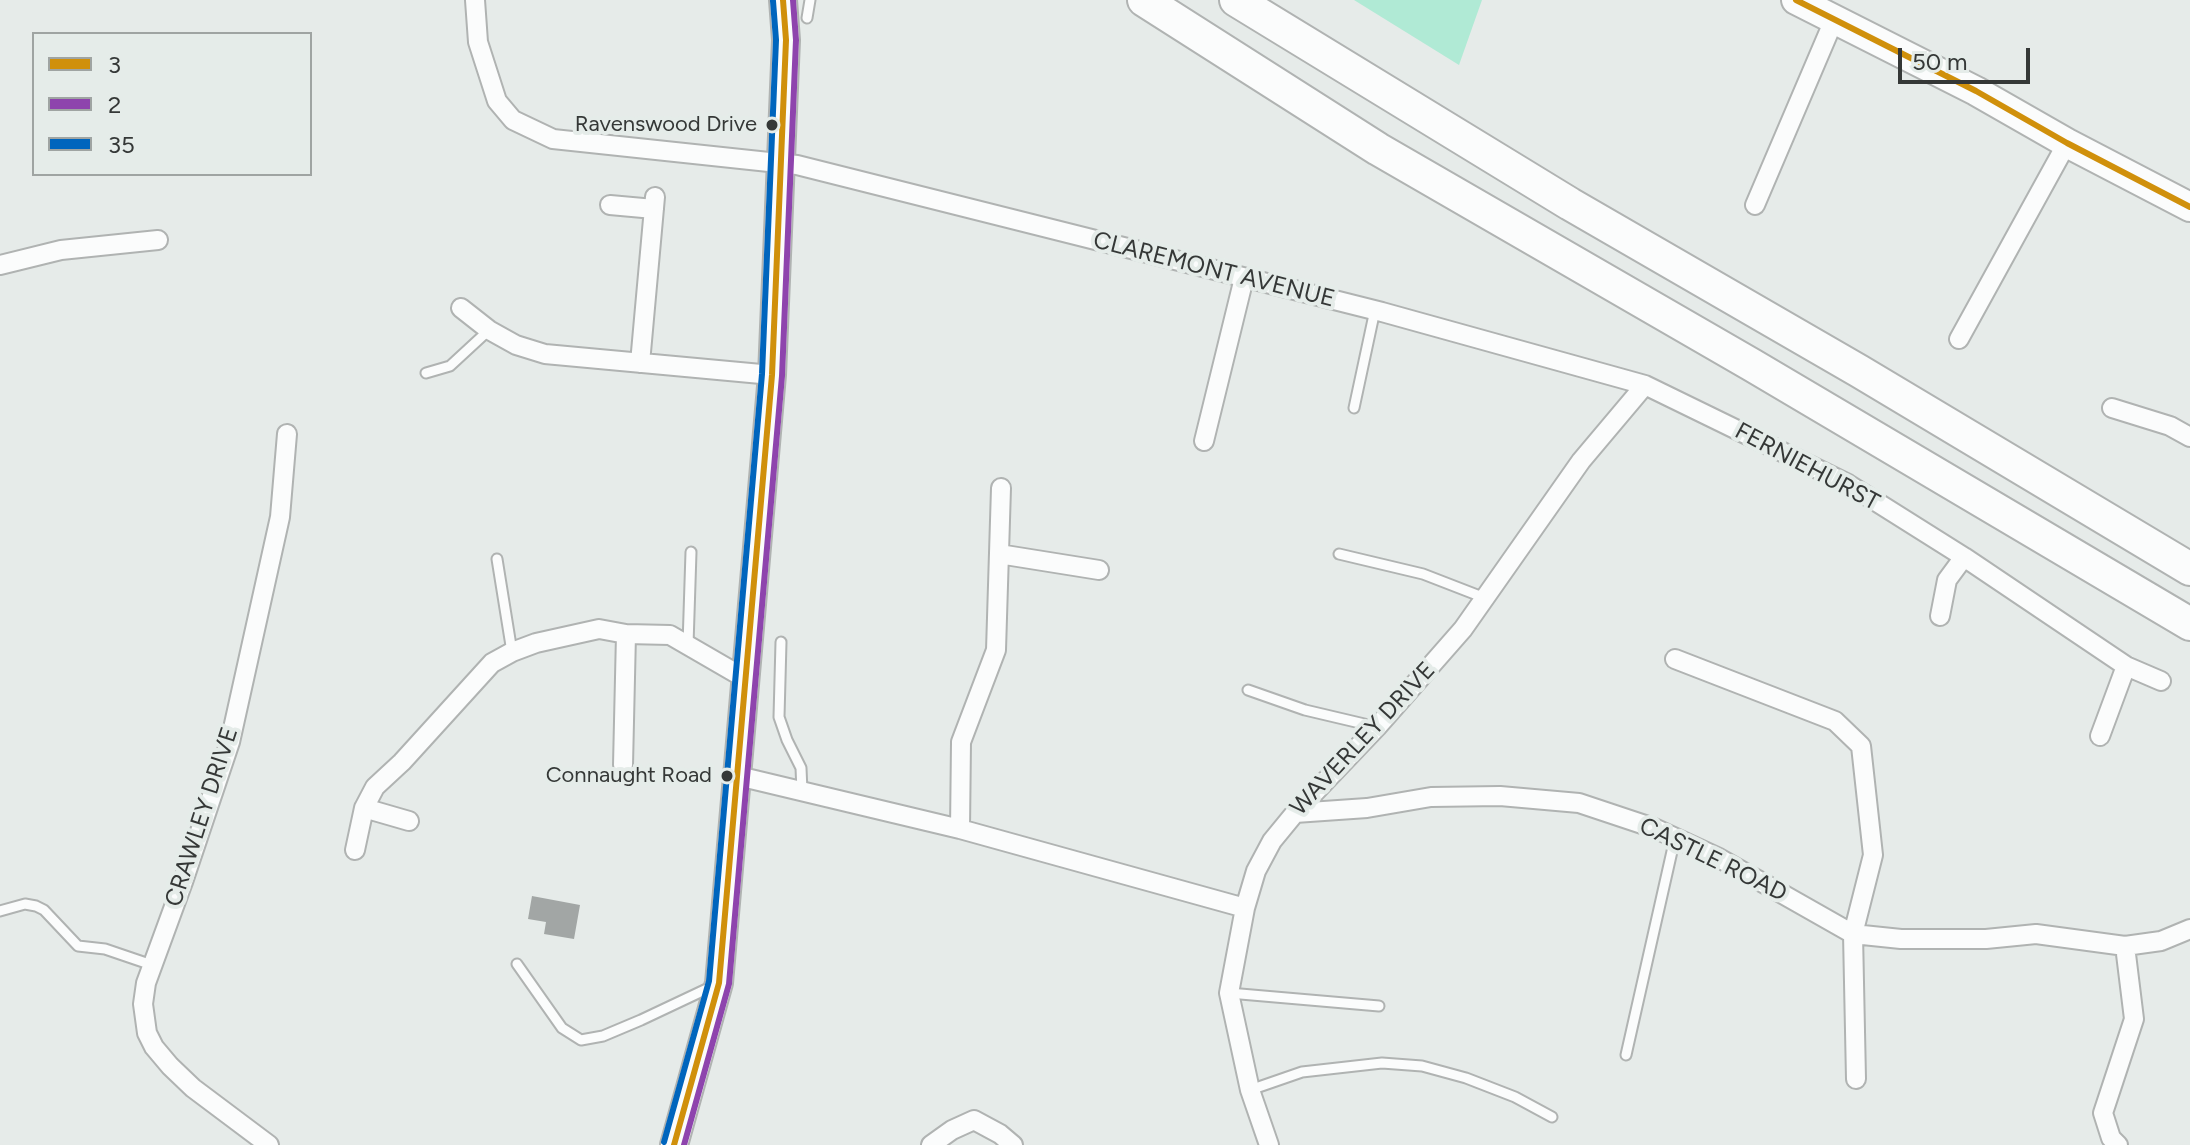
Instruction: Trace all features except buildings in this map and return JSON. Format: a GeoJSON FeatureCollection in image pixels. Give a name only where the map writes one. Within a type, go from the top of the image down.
{"type":"FeatureCollection","features":[{"type":"Feature","properties":{"kind":"highway"},"geometry":{"type":"LineString","coordinates":[[1144,0],[1378,149],[1752,365],[2190,624]]}},
{"type":"Feature","properties":{"kind":"highway"},"geometry":{"type":"LineString","coordinates":[[1236,0],[1570,204],[1859,371],[2190,569]]}},
{"type":"Feature","properties":{"kind":"main road"},"geometry":{"type":"LineString","coordinates":[[1796,0],[1976,91],[2190,207]]}},
{"type":"Feature","properties":{"kind":"street"},"geometry":{"type":"LineString","coordinates":[[475,0],[478,42],[497,101],[513,120],[553,139],[780,165]]}},
{"type":"Feature","properties":{"kind":"street"},"geometry":{"type":"LineString","coordinates":[[674,1145],[719,983],[772,375],[786,40],[783,0]]}},
{"type":"Feature","properties":{"kind":"street"},"geometry":{"type":"LineString","coordinates":[[1755,205],[1834,20]]}},
{"type":"Feature","properties":{"kind":"street"},"geometry":{"type":"LineString","coordinates":[[1959,339],[2067,143]]}},
{"type":"Feature","properties":{"kind":"street","name":"CLAREMONT AVENUE"},"geometry":{"type":"LineString","coordinates":[[780,165],[797,165],[1375,310],[1645,385]]}},
{"type":"Feature","properties":{"kind":"street"},"geometry":{"type":"LineString","coordinates":[[610,205],[655,203],[640,363]]}},
{"type":"Feature","properties":{"kind":"street"},"geometry":{"type":"LineString","coordinates":[[0,265],[61,250],[158,240]]}},
{"type":"Feature","properties":{"kind":"street"},"geometry":{"type":"LineString","coordinates":[[1204,441],[1244,278]]}},
{"type":"Feature","properties":{"kind":"street"},"geometry":{"type":"LineString","coordinates":[[461,308],[489,330],[516,345],[545,354],[772,375]]}},
{"type":"Feature","properties":{"kind":"street","name":"FERNIEHURST"},"geometry":{"type":"LineString","coordinates":[[1645,385],[1848,484],[1964,557],[2126,666],[2161,681]]}},
{"type":"Feature","properties":{"kind":"street","name":"WAVERLEY DRIVE"},"geometry":{"type":"LineString","coordinates":[[1269,1145],[1250,1090],[1229,993],[1245,908],[1256,871],[1272,841],[1295,813],[1377,727],[1463,629],[1581,461],[1645,385]]}},
{"type":"Feature","properties":{"kind":"street"},"geometry":{"type":"LineString","coordinates":[[2112,408],[2170,426],[2190,437]]}},
{"type":"Feature","properties":{"kind":"street","name":"CRAWLEY DRIVE"},"geometry":{"type":"LineString","coordinates":[[269,1145],[193,1088],[154,1047],[147,1033],[143,1004],[146,983],[230,742],[280,517],[287,434]]}},
{"type":"Feature","properties":{"kind":"street"},"geometry":{"type":"LineString","coordinates":[[960,829],[961,742],[996,650],[1001,488]]}},
{"type":"Feature","properties":{"kind":"street"},"geometry":{"type":"LineString","coordinates":[[999,554],[1099,570]]}},
{"type":"Feature","properties":{"kind":"street"},"geometry":{"type":"LineString","coordinates":[[1940,616],[1947,580],[1964,557]]}},
{"type":"Feature","properties":{"kind":"street"},"geometry":{"type":"LineString","coordinates":[[355,850],[364,808],[375,787],[402,762],[492,663],[512,652],[536,643],[599,629],[626,634],[670,635],[746,679]]}},
{"type":"Feature","properties":{"kind":"street"},"geometry":{"type":"LineString","coordinates":[[623,765],[626,634]]}},
{"type":"Feature","properties":{"kind":"street"},"geometry":{"type":"LineString","coordinates":[[1675,659],[1835,721],[1861,746],[1873,855],[1853,934],[1856,1079]]}},
{"type":"Feature","properties":{"kind":"street"},"geometry":{"type":"LineString","coordinates":[[2100,736],[2126,666]]}},
{"type":"Feature","properties":{"kind":"street"},"geometry":{"type":"LineString","coordinates":[[738,776],[960,829],[1245,908]]}},
{"type":"Feature","properties":{"kind":"street","name":"CASTLE ROAD"},"geometry":{"type":"LineString","coordinates":[[1295,813],[1367,808],[1431,797],[1500,796],[1579,803],[1675,838],[1732,865],[1853,934],[1901,939],[1986,939],[2036,934],[2125,946],[2161,941],[2190,929]]}},
{"type":"Feature","properties":{"kind":"street"},"geometry":{"type":"LineString","coordinates":[[364,808],[409,821]]}},
{"type":"Feature","properties":{"kind":"street"},"geometry":{"type":"LineString","coordinates":[[2118,1145],[2111,1138],[2103,1113],[2134,1019],[2125,946]]}},
{"type":"Feature","properties":{"kind":"street"},"geometry":{"type":"LineString","coordinates":[[931,1145],[952,1130],[974,1120],[1013,1145]]}},
{"type":"Feature","properties":{"kind":"lane"},"geometry":{"type":"LineString","coordinates":[[807,18],[810,0]]}},
{"type":"Feature","properties":{"kind":"lane"},"geometry":{"type":"LineString","coordinates":[[1354,408],[1375,310]]}},
{"type":"Feature","properties":{"kind":"lane"},"geometry":{"type":"LineString","coordinates":[[426,373],[450,366],[489,330]]}},
{"type":"Feature","properties":{"kind":"lane"},"geometry":{"type":"LineString","coordinates":[[688,645],[691,552]]}},
{"type":"Feature","properties":{"kind":"lane"},"geometry":{"type":"LineString","coordinates":[[1339,554],[1423,574],[1485,598]]}},
{"type":"Feature","properties":{"kind":"lane"},"geometry":{"type":"LineString","coordinates":[[497,559],[512,652]]}},
{"type":"Feature","properties":{"kind":"lane"},"geometry":{"type":"LineString","coordinates":[[781,642],[779,717],[801,768],[802,791]]}},
{"type":"Feature","properties":{"kind":"lane"},"geometry":{"type":"LineString","coordinates":[[1248,690],[1305,710],[1377,727]]}},
{"type":"Feature","properties":{"kind":"lane"},"geometry":{"type":"LineString","coordinates":[[1626,1055],[1675,838]]}},
{"type":"Feature","properties":{"kind":"lane"},"geometry":{"type":"LineString","coordinates":[[0,911],[25,904],[36,906],[44,910],[78,946],[105,949],[152,965]]}},
{"type":"Feature","properties":{"kind":"lane"},"geometry":{"type":"LineString","coordinates":[[517,964],[562,1028],[581,1040],[603,1036],[719,983]]}},
{"type":"Feature","properties":{"kind":"lane"},"geometry":{"type":"LineString","coordinates":[[1229,993],[1379,1006]]}},
{"type":"Feature","properties":{"kind":"lane"},"geometry":{"type":"LineString","coordinates":[[1250,1090],[1302,1072],[1382,1063],[1422,1066],[1466,1078],[1515,1097],[1552,1117]]}},
{"type":"Feature","properties":{"kind":"green space"},"geometry":{"type":"Polygon","coordinates":[[[1354,0],[1482,0],[1459,65],[1354,0]]]}},
{"type":"Feature","properties":{"kind":"transit line","name":"3"},"geometry":{"type":"LineString","coordinates":[[674,1145],[719,983],[772,375],[786,40],[783,0]]}},
{"type":"Feature","properties":{"kind":"transit line","name":"2"},"geometry":{"type":"LineString","coordinates":[[684,1145],[729,984],[782,376],[796,40],[793,0]]}},
{"type":"Feature","properties":{"kind":"transit line","name":"3"},"geometry":{"type":"LineString","coordinates":[[1796,0],[1976,91],[2190,207]]}},
{"type":"Feature","properties":{"kind":"transit line","name":"35"},"geometry":{"type":"LineString","coordinates":[[664,1142],[709,981],[762,374],[776,40],[773,1]]}},
{"type":"Feature","properties":{"kind":"place","name":"Ravenswood Drive"},"geometry":{"type":"Point","coordinates":[772,125]}},
{"type":"Feature","properties":{"kind":"place","name":"Connaught Road"},"geometry":{"type":"Point","coordinates":[727,776]}}]}
